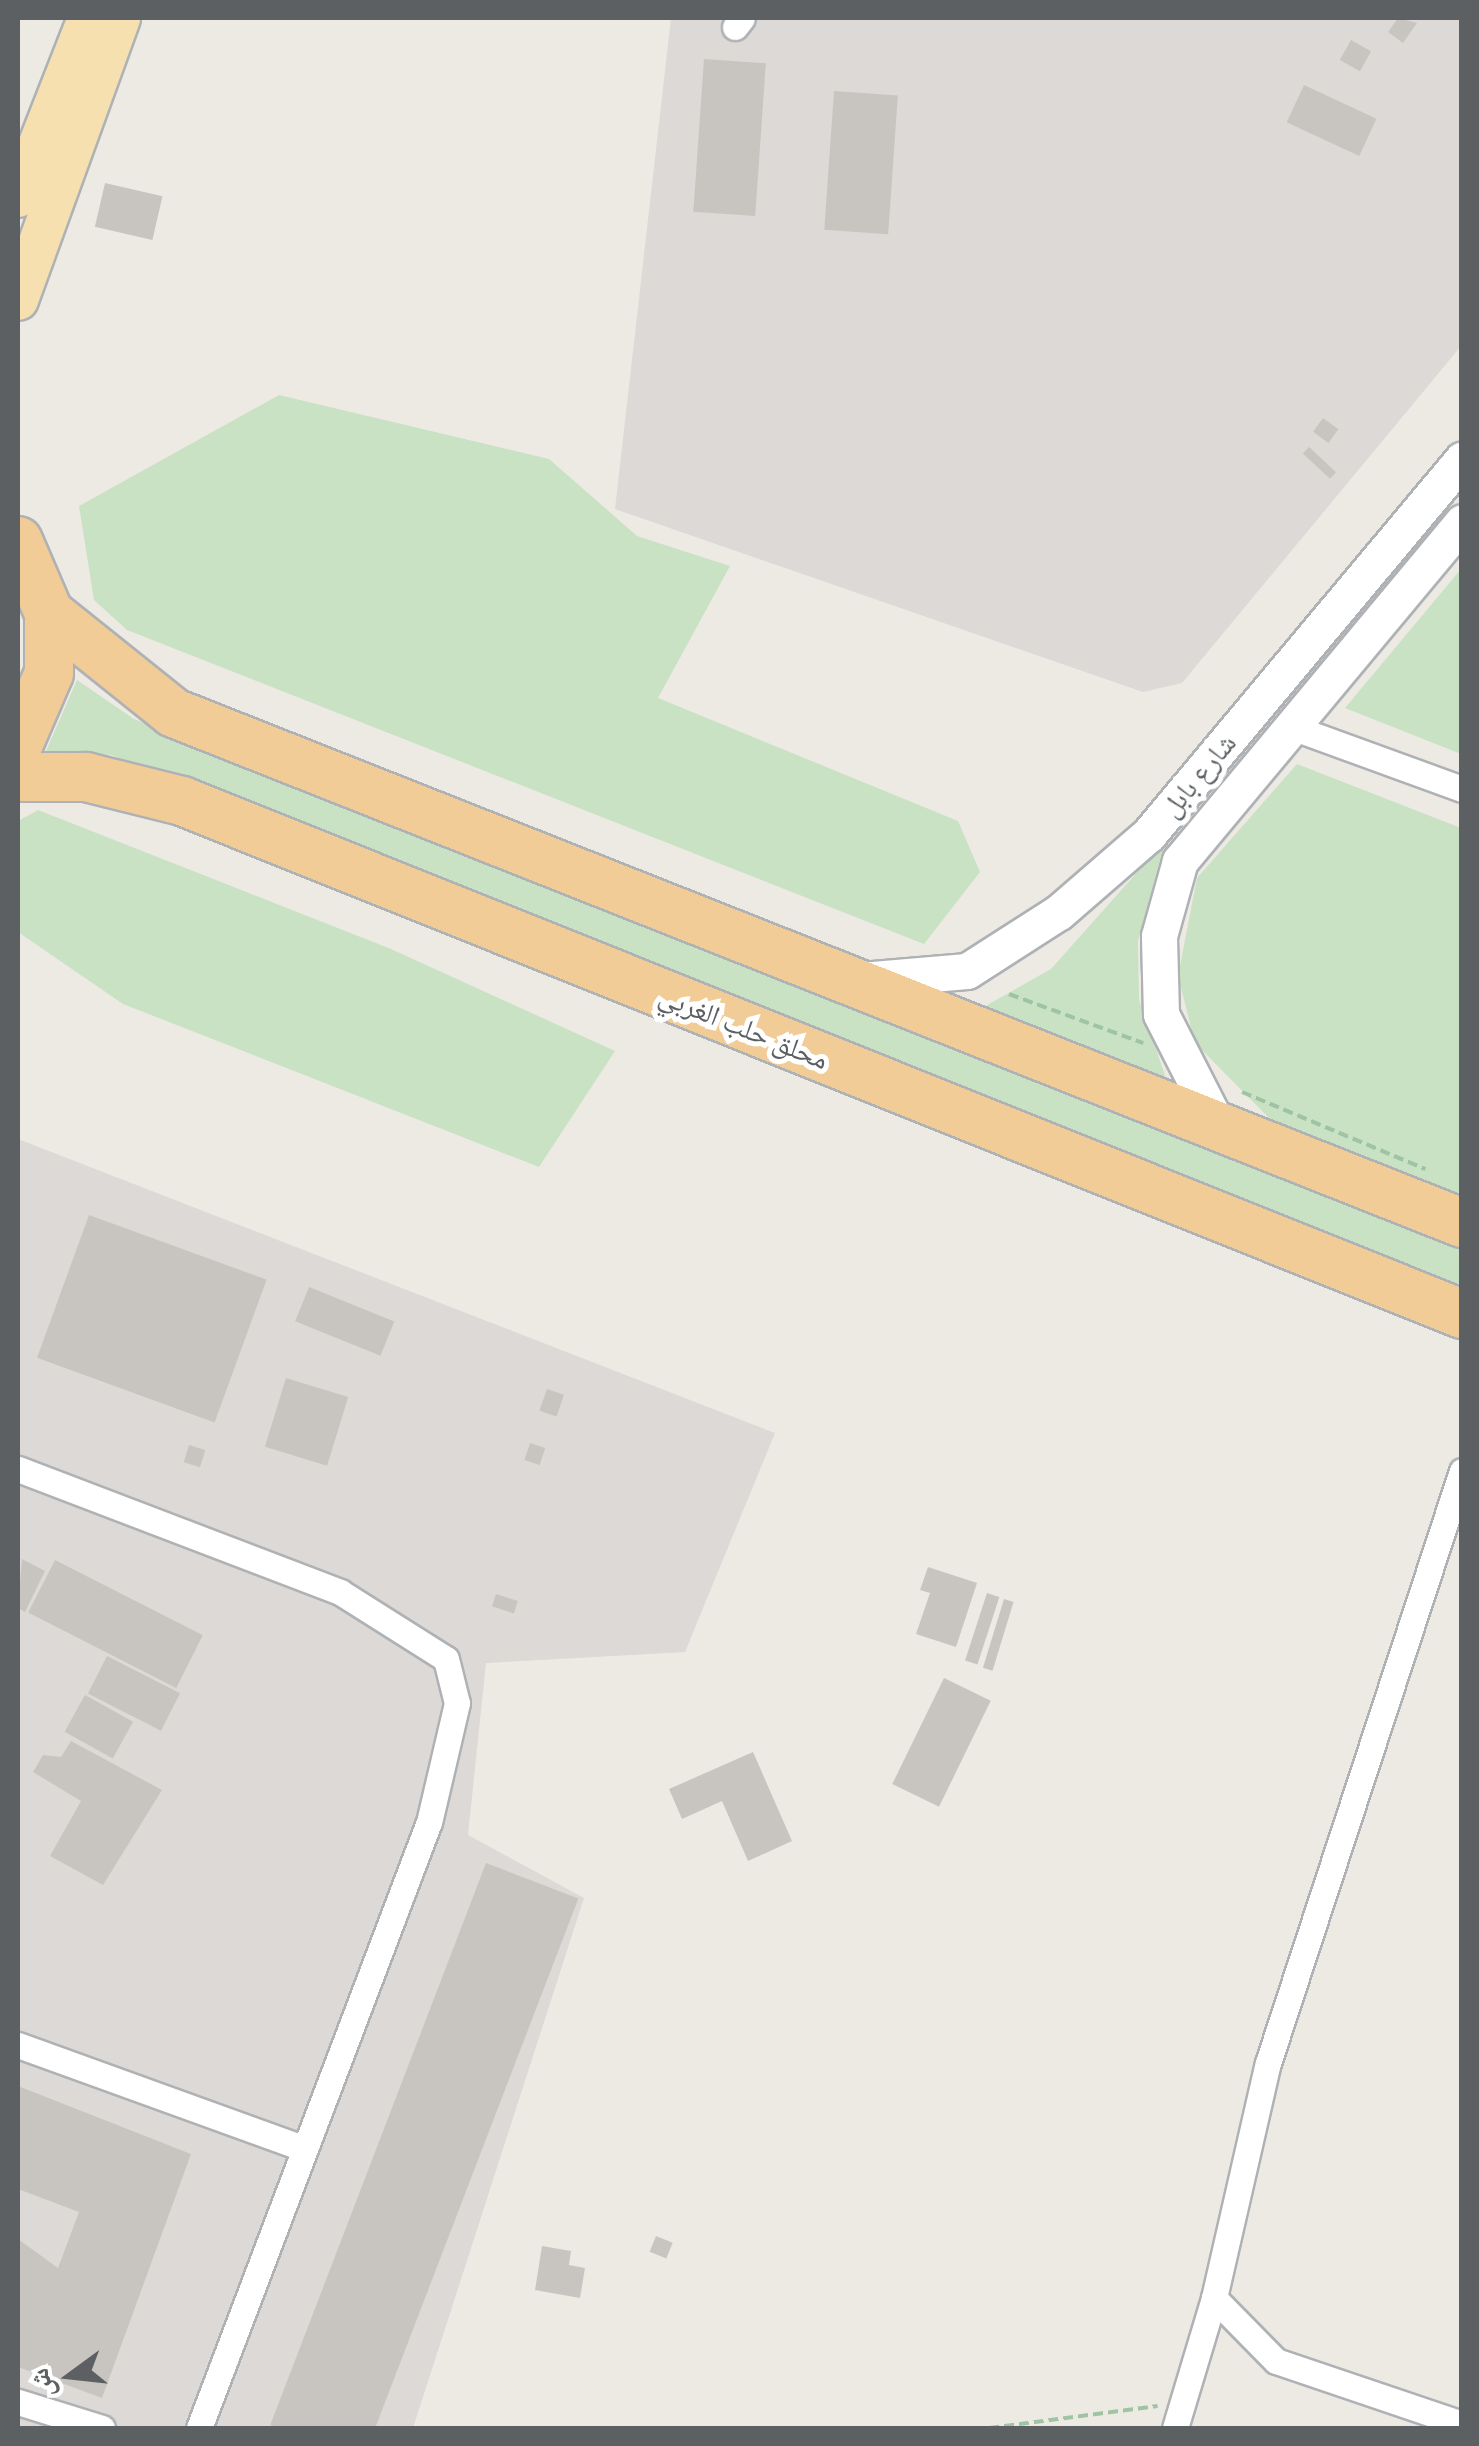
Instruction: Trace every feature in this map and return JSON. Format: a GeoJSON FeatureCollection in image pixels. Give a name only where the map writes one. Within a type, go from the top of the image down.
{"type":"FeatureCollection","features":[{"type":"Feature","properties":{"kind":"highway"},"geometry":{"type":"LineString","coordinates":[[18,541],[49,613],[49,673],[18,745]]}},
{"type":"Feature","properties":{"kind":"highway"},"geometry":{"type":"LineString","coordinates":[[49,613],[174,713],[861,980],[1231,1110],[1462,1224]]}},
{"type":"Feature","properties":{"kind":"highway","name":"محلق حلب الغربي"},"geometry":{"type":"LineString","coordinates":[[18,777],[86,777],[182,802],[1462,1314]]}},
{"type":"Feature","properties":{"kind":"main road"},"geometry":{"type":"LineString","coordinates":[[18,197],[88,18]]}},
{"type":"Feature","properties":{"kind":"main road"},"geometry":{"type":"LineString","coordinates":[[18,300],[120,18]]}},
{"type":"Feature","properties":{"kind":"street","name":"شارع بابل"},"geometry":{"type":"LineString","coordinates":[[861,980],[967,971],[1058,912],[1164,816],[1462,459]]}},
{"type":"Feature","properties":{"kind":"street"},"geometry":{"type":"LineString","coordinates":[[1231,1110],[1161,1014],[1159,936],[1180,861],[1462,522]]}},
{"type":"Feature","properties":{"kind":"street"},"geometry":{"type":"LineString","coordinates":[[1289,726],[1462,789]]}},
{"type":"Feature","properties":{"kind":"street"},"geometry":{"type":"LineString","coordinates":[[1164,816],[1194,842]]}},
{"type":"Feature","properties":{"kind":"street"},"geometry":{"type":"LineString","coordinates":[[18,1469],[340,1592],[446,1659],[457,1703],[429,1822],[200,2428]]}},
{"type":"Feature","properties":{"kind":"street"},"geometry":{"type":"LineString","coordinates":[[1174,2428],[1214,2298],[1268,2063],[1462,1471]]}},
{"type":"Feature","properties":{"kind":"street"},"geometry":{"type":"LineString","coordinates":[[18,2045],[305,2149]]}},
{"type":"Feature","properties":{"kind":"street"},"geometry":{"type":"LineString","coordinates":[[1214,2298],[1276,2361],[1462,2424]]}},
{"type":"Feature","properties":{"kind":"street"},"geometry":{"type":"LineString","coordinates":[[18,2402],[102,2428]]}},
{"type":"Feature","properties":{"kind":"path"},"geometry":{"type":"LineString","coordinates":[[1010,994],[1152,1047]]}},
{"type":"Feature","properties":{"kind":"path"},"geometry":{"type":"LineString","coordinates":[[1231,1110],[1433,1173]]}},
{"type":"Feature","properties":{"kind":"path"},"geometry":{"type":"LineString","coordinates":[[990,2428],[1183,2403]]}},
{"type":"Feature","properties":{"kind":"shaded area"},"geometry":{"type":"Polygon","coordinates":[[[671,18],[1461,18],[1461,346],[1182,683],[1143,692],[615,509],[671,18]]]}},
{"type":"Feature","properties":{"kind":"shaded area"},"geometry":{"type":"Polygon","coordinates":[[[18,1139],[775,1433],[685,1652],[486,1663],[468,1835],[584,1898],[413,2428],[18,2428],[18,1139]]]}},
{"type":"Feature","properties":{"kind":"green space"},"geometry":{"type":"Polygon","coordinates":[[[279,395],[549,459],[637,536],[730,566],[658,698],[958,821],[980,872],[924,944],[127,630],[94,600],[79,506],[279,395]]]}},
{"type":"Feature","properties":{"kind":"green space"},"geometry":{"type":"Polygon","coordinates":[[[1461,569],[1461,754],[1345,708],[1461,569]]]}},
{"type":"Feature","properties":{"kind":"green space"},"geometry":{"type":"Polygon","coordinates":[[[77,680],[134,719],[1461,1248],[1461,1291],[111,755],[46,751],[77,680]]]}},
{"type":"Feature","properties":{"kind":"green space"},"geometry":{"type":"Polygon","coordinates":[[[1297,764],[1461,828],[1461,1210],[1269,1118],[1195,1043],[1178,976],[1197,878],[1297,764]]]}},
{"type":"Feature","properties":{"kind":"green space"},"geometry":{"type":"Polygon","coordinates":[[[38,810],[391,949],[615,1051],[539,1167],[123,1004],[18,932],[18,821],[38,810]]]}},
{"type":"Feature","properties":{"kind":"green space"},"geometry":{"type":"Polygon","coordinates":[[[1165,841],[1138,941],[1139,1000],[1169,1087],[982,1008],[1051,969],[1165,841]]]}},
{"type":"Feature","properties":{"kind":"building"},"geometry":{"type":"Polygon","coordinates":[[[1398,18],[1417,23],[1403,43],[1388,32],[1398,18]]]}},
{"type":"Feature","properties":{"kind":"building"},"geometry":{"type":"Polygon","coordinates":[[[1351,40],[1371,51],[1360,71],[1340,60],[1351,40]]]}},
{"type":"Feature","properties":{"kind":"building"},"geometry":{"type":"Polygon","coordinates":[[[704,59],[766,63],[755,216],[693,212],[704,59]]]}},
{"type":"Feature","properties":{"kind":"building"},"geometry":{"type":"Polygon","coordinates":[[[1304,85],[1377,119],[1359,156],[1287,122],[1304,85]]]}},
{"type":"Feature","properties":{"kind":"building"},"geometry":{"type":"Polygon","coordinates":[[[834,91],[898,95],[888,234],[824,230],[834,91]]]}},
{"type":"Feature","properties":{"kind":"building"},"geometry":{"type":"Polygon","coordinates":[[[105,183],[162,196],[152,240],[95,227],[105,183]]]}},
{"type":"Feature","properties":{"kind":"building"},"geometry":{"type":"Polygon","coordinates":[[[1323,418],[1338,429],[1328,443],[1313,432],[1323,418]]]}},
{"type":"Feature","properties":{"kind":"building"},"geometry":{"type":"Polygon","coordinates":[[[1309,447],[1336,472],[1330,479],[1303,454],[1309,447]]]}},
{"type":"Feature","properties":{"kind":"building"},"geometry":{"type":"Polygon","coordinates":[[[89,1215],[267,1280],[215,1422],[37,1358],[89,1215]]]}},
{"type":"Feature","properties":{"kind":"building"},"geometry":{"type":"Polygon","coordinates":[[[309,1287],[394,1321],[380,1356],[295,1321],[309,1287]]]}},
{"type":"Feature","properties":{"kind":"building"},"geometry":{"type":"Polygon","coordinates":[[[286,1378],[348,1397],[327,1466],[265,1447],[286,1378]]]}},
{"type":"Feature","properties":{"kind":"building"},"geometry":{"type":"Polygon","coordinates":[[[547,1389],[564,1395],[557,1417],[540,1411],[547,1389]]]}},
{"type":"Feature","properties":{"kind":"building"},"geometry":{"type":"Polygon","coordinates":[[[530,1443],[545,1448],[540,1465],[524,1460],[530,1443]]]}},
{"type":"Feature","properties":{"kind":"building"},"geometry":{"type":"Polygon","coordinates":[[[189,1445],[205,1450],[200,1467],[184,1462],[189,1445]]]}},
{"type":"Feature","properties":{"kind":"building"},"geometry":{"type":"Polygon","coordinates":[[[22,1559],[45,1571],[25,1612],[18,1608],[22,1559]]]}},
{"type":"Feature","properties":{"kind":"building"},"geometry":{"type":"Polygon","coordinates":[[[55,1560],[203,1635],[176,1688],[28,1613],[55,1560]]]}},
{"type":"Feature","properties":{"kind":"building"},"geometry":{"type":"Polygon","coordinates":[[[928,1567],[977,1583],[956,1647],[916,1634],[930,1593],[920,1590],[928,1567]]]}},
{"type":"Feature","properties":{"kind":"building"},"geometry":{"type":"Polygon","coordinates":[[[987,1593],[999,1597],[977,1665],[965,1661],[987,1593]]]}},
{"type":"Feature","properties":{"kind":"building"},"geometry":{"type":"Polygon","coordinates":[[[496,1594],[518,1601],[514,1613],[492,1606],[496,1594]]]}},
{"type":"Feature","properties":{"kind":"building"},"geometry":{"type":"Polygon","coordinates":[[[1004,1599],[1014,1602],[993,1671],[983,1668],[1004,1599]]]}},
{"type":"Feature","properties":{"kind":"building"},"geometry":{"type":"Polygon","coordinates":[[[107,1656],[180,1693],[161,1731],[88,1693],[107,1656]]]}},
{"type":"Feature","properties":{"kind":"building"},"geometry":{"type":"Polygon","coordinates":[[[944,1678],[991,1701],[939,1807],[892,1784],[944,1678]]]}},
{"type":"Feature","properties":{"kind":"building"},"geometry":{"type":"Polygon","coordinates":[[[85,1695],[133,1722],[113,1758],[65,1732],[85,1695]]]}},
{"type":"Feature","properties":{"kind":"building"},"geometry":{"type":"Polygon","coordinates":[[[71,1741],[162,1790],[103,1885],[50,1856],[81,1801],[33,1772],[43,1755],[61,1757],[71,1741]]]}},
{"type":"Feature","properties":{"kind":"building"},"geometry":{"type":"Polygon","coordinates":[[[753,1752],[792,1841],[748,1861],[722,1801],[682,1819],[669,1789],[753,1752]]]}},
{"type":"Feature","properties":{"kind":"building"},"geometry":{"type":"Polygon","coordinates":[[[486,1863],[578,1898],[375,2428],[270,2425],[486,1863]]]}},
{"type":"Feature","properties":{"kind":"building"},"geometry":{"type":"Polygon","coordinates":[[[18,2086],[191,2154],[102,2398],[18,2367],[18,2239],[58,2268],[79,2212],[18,2189],[18,2086]]]}},
{"type":"Feature","properties":{"kind":"building"},"geometry":{"type":"Polygon","coordinates":[[[656,2236],[673,2243],[666,2259],[650,2252],[656,2236]]]}},
{"type":"Feature","properties":{"kind":"building"},"geometry":{"type":"Polygon","coordinates":[[[542,2246],[571,2251],[569,2265],[585,2268],[580,2298],[535,2290],[542,2246]]]}}]}
